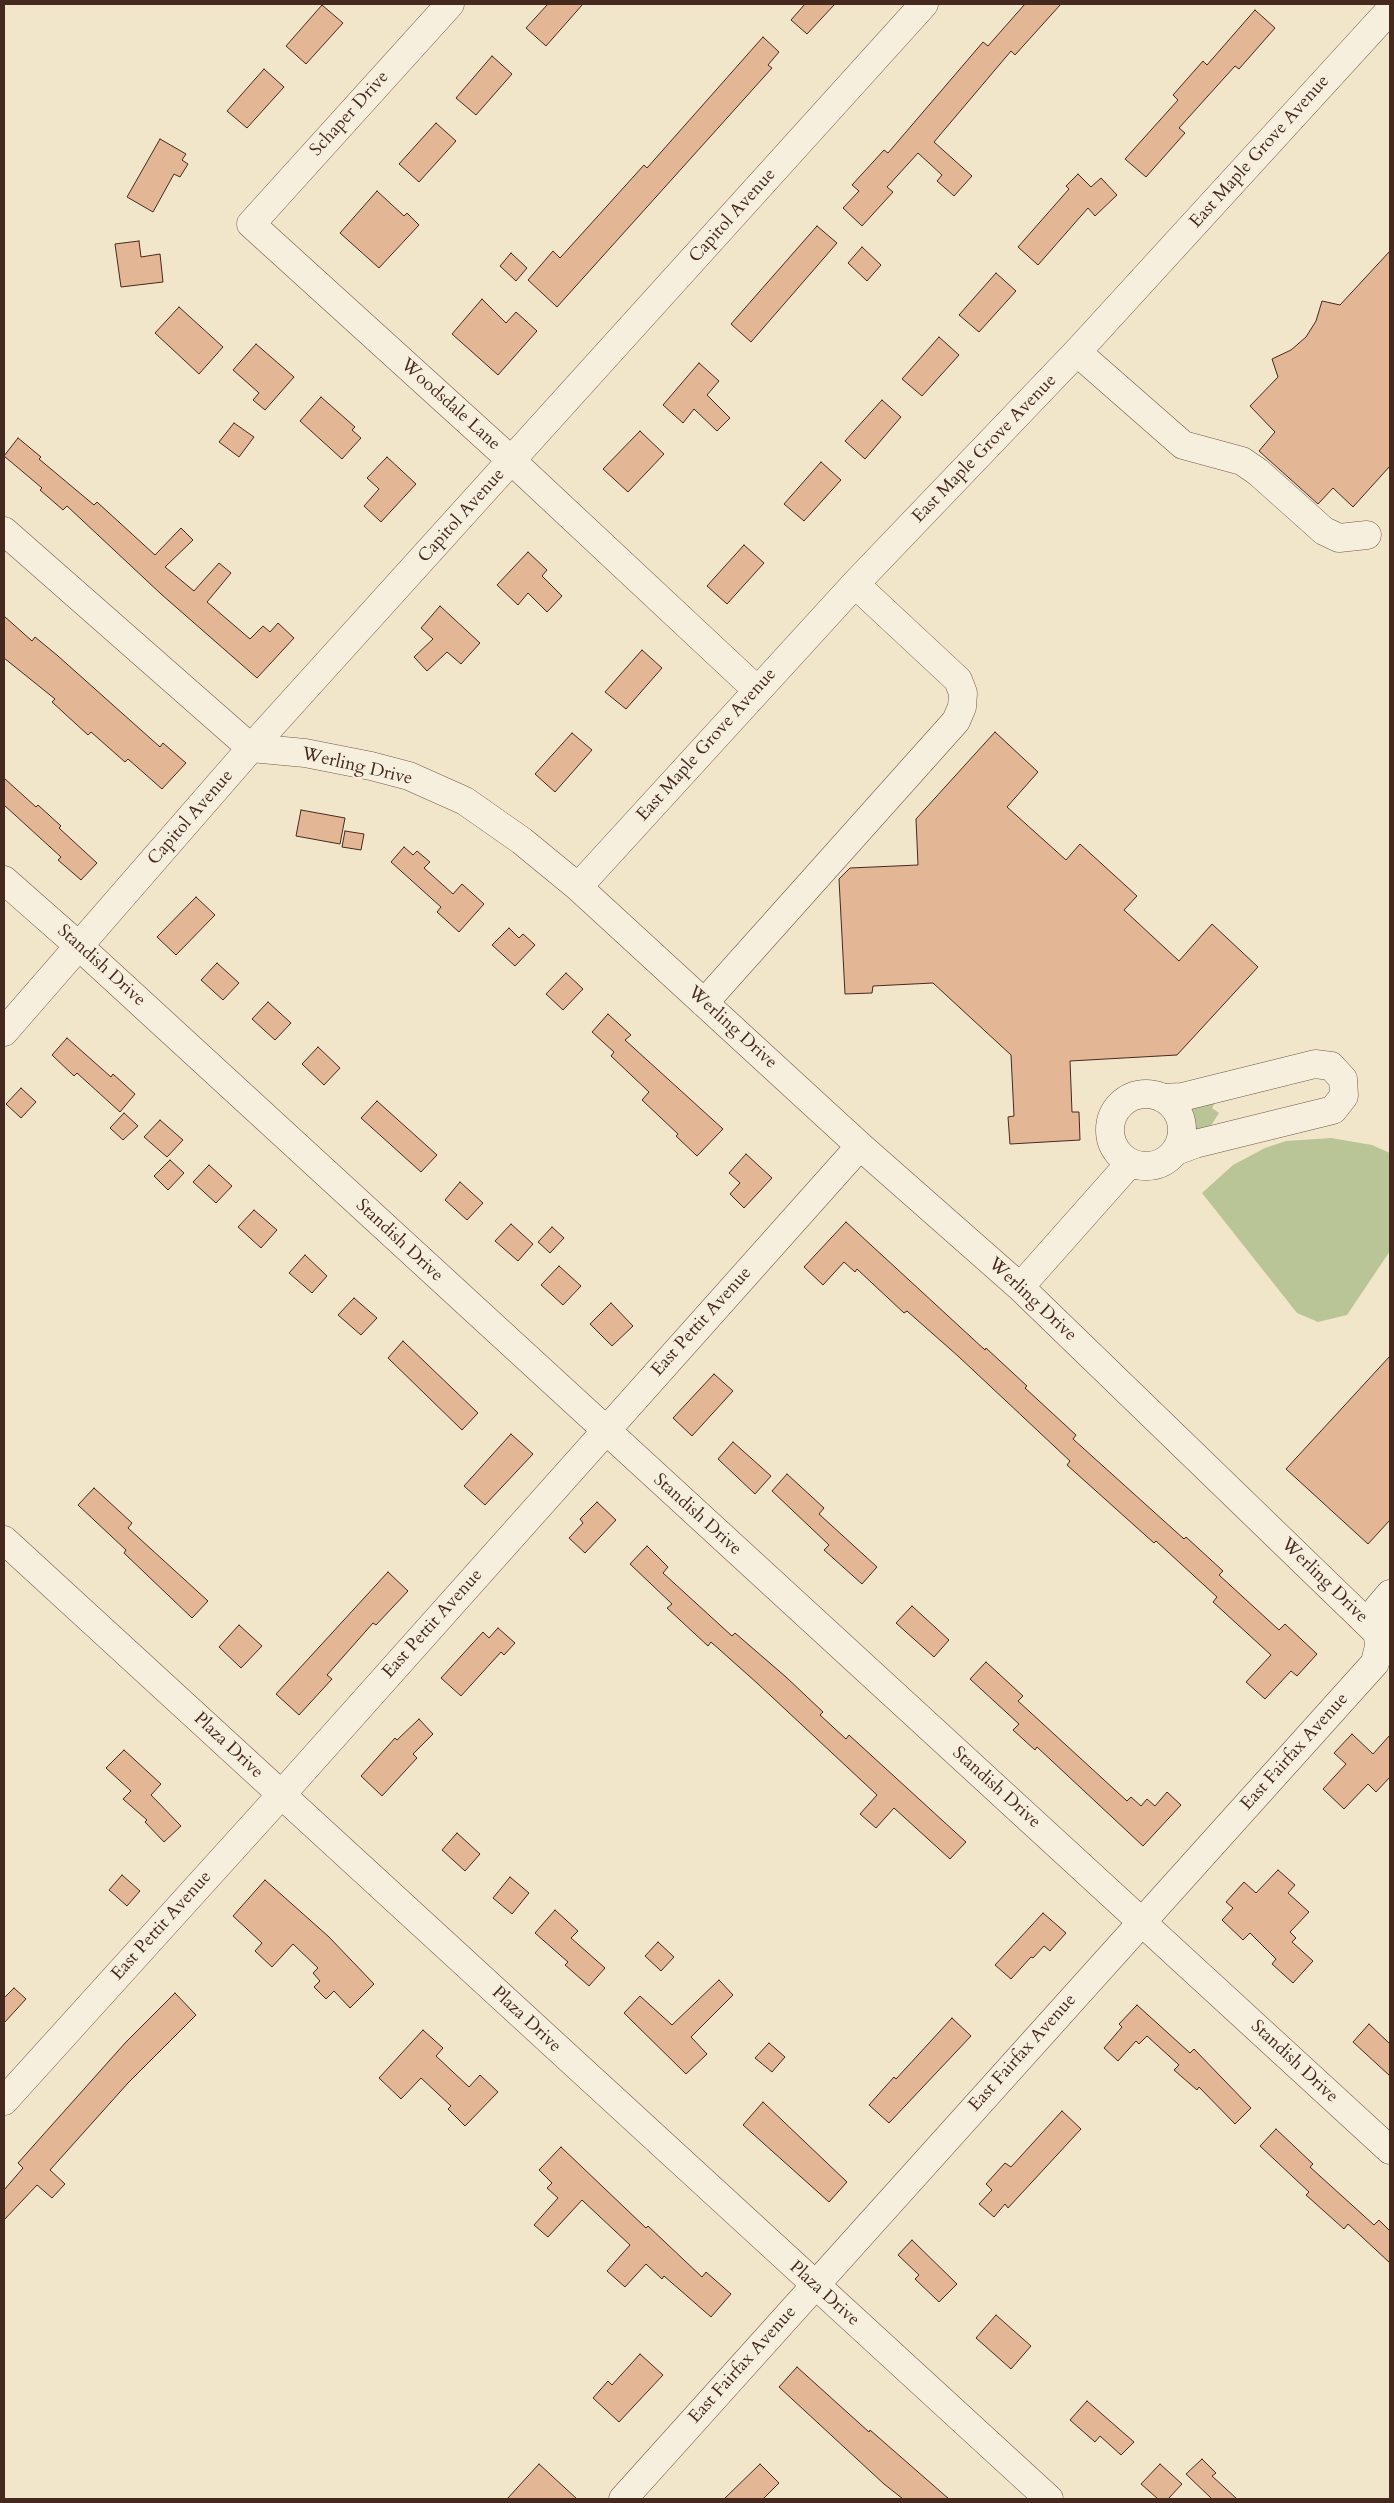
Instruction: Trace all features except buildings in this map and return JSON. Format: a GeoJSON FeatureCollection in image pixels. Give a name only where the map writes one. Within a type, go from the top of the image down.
{"type":"FeatureCollection","features":[{"type":"Feature","properties":{"kind":"street","name":"Schaper Drive"},"geometry":{"type":"LineString","coordinates":[[251,224],[450,4]]}},
{"type":"Feature","properties":{"kind":"street","name":"Capitol Avenue"},"geometry":{"type":"LineString","coordinates":[[4,1032],[80,947],[251,748],[924,4]]}},
{"type":"Feature","properties":{"kind":"street","name":"East Maple Grove Avenue"},"geometry":{"type":"LineString","coordinates":[[578,887],[855,584],[1078,352],[1390,10]]}},
{"type":"Feature","properties":{"kind":"street","name":"Woodsdale Lane"},"geometry":{"type":"LineString","coordinates":[[251,224],[512,461],[757,690]]}},
{"type":"Feature","properties":{"kind":"street"},"geometry":{"type":"LineString","coordinates":[[1078,352],[1183,445],[1242,461],[1258,472],[1324,531],[1339,538],[1367,535]]}},
{"type":"Feature","properties":{"kind":"street"},"geometry":{"type":"LineString","coordinates":[[4,531],[251,748]]}},
{"type":"Feature","properties":{"kind":"street"},"geometry":{"type":"LineString","coordinates":[[704,1004],[956,721],[962,707],[963,693],[958,680],[855,584]]}},
{"type":"Feature","properties":{"kind":"street","name":"Werling Drive"},"geometry":{"type":"LineString","coordinates":[[251,748],[305,753],[410,776],[491,817],[578,887],[860,1146],[1020,1288],[1383,1638]]}},
{"type":"Feature","properties":{"kind":"street","name":"Standish Drive"},"geometry":{"type":"LineString","coordinates":[[4,880],[80,947],[1390,2150]]}},
{"type":"Feature","properties":{"kind":"street"},"geometry":{"type":"LineString","coordinates":[[1162,1098],[1182,1097],[1315,1064],[1331,1066],[1343,1080],[1344,1096],[1333,1110],[1195,1144],[1176,1151],[1166,1160],[1155,1165],[1143,1166],[1130,1162],[1120,1155],[1113,1144],[1110,1134],[1111,1121],[1116,1110],[1126,1100],[1137,1095],[1150,1094],[1162,1098],[1172,1106],[1179,1116],[1182,1127],[1181,1139],[1176,1151]]}},
{"type":"Feature","properties":{"kind":"street","name":"East Pettit Avenue"},"geometry":{"type":"LineString","coordinates":[[4,2101],[281,1795],[860,1146]]}},
{"type":"Feature","properties":{"kind":"street"},"geometry":{"type":"LineString","coordinates":[[1020,1288],[1130,1162]]}},
{"type":"Feature","properties":{"kind":"street","name":"Plaza Drive"},"geometry":{"type":"LineString","coordinates":[[4,1540],[1049,2499]]}},
{"type":"Feature","properties":{"kind":"street","name":"East Fairfax Avenue"},"geometry":{"type":"LineString","coordinates":[[623,2499],[1375,1663],[1383,1638],[1376,1616],[1378,1608],[1390,1594]]}},
{"type":"Feature","properties":{"kind":"green space"},"geometry":{"type":"Polygon","coordinates":[[[1218,1098],[1212,1108],[1219,1113],[1207,1132],[1196,1131],[1191,1107],[1218,1098]]]}},
{"type":"Feature","properties":{"kind":"green space"},"geometry":{"type":"Polygon","coordinates":[[[1331,1138],[1372,1145],[1390,1153],[1390,1251],[1347,1315],[1318,1322],[1297,1313],[1202,1193],[1233,1165],[1265,1148],[1286,1141],[1331,1138]]]}}]}
